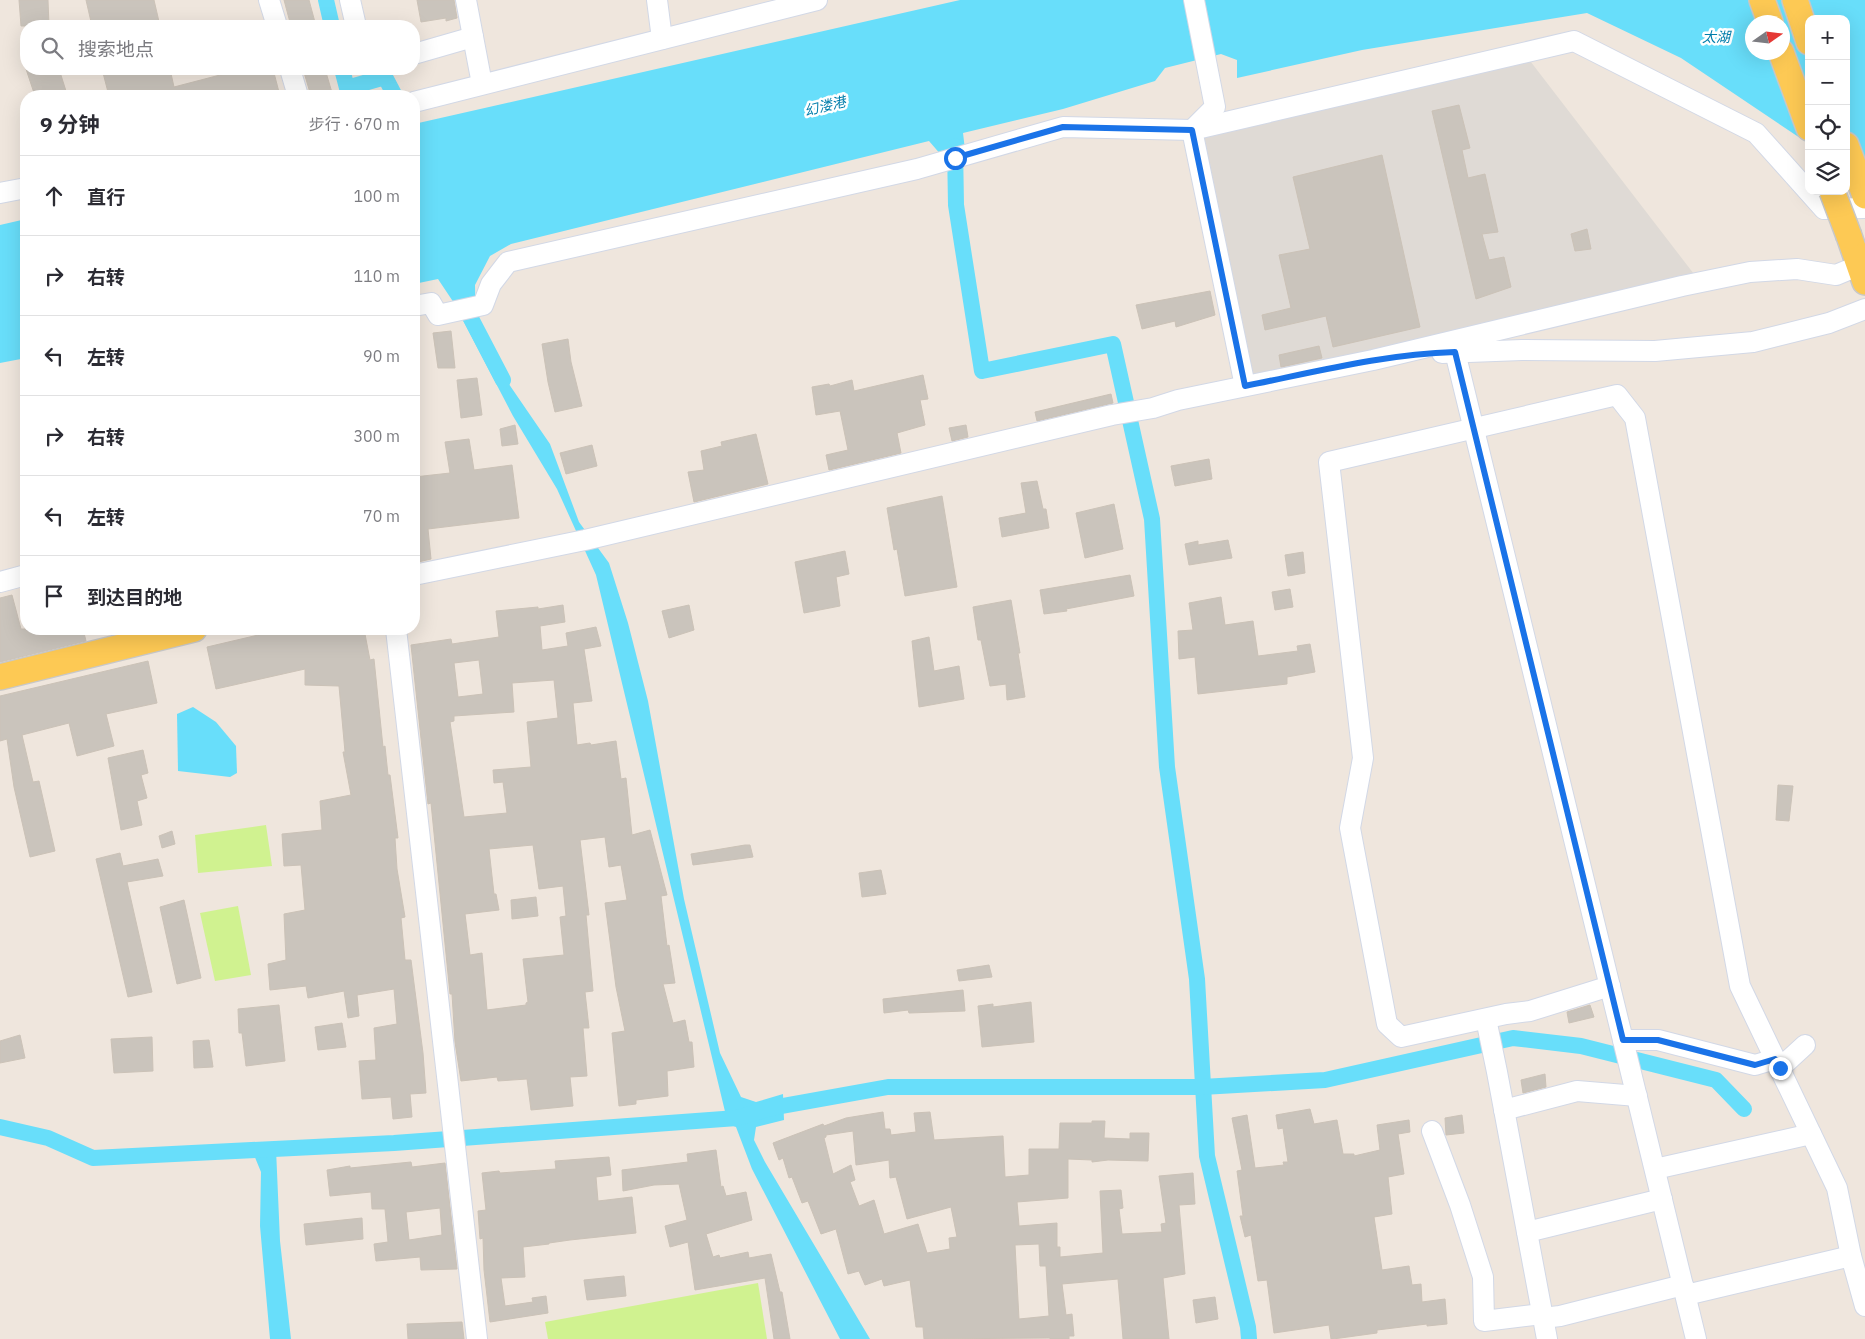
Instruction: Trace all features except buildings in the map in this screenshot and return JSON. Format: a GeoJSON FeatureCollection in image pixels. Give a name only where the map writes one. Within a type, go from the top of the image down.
{"type":"FeatureCollection","features":[{"type":"Feature","properties":{"kind":"main road"},"geometry":{"type":"LineString","coordinates":[[1762,0],[1767,15]]}},
{"type":"Feature","properties":{"kind":"main road"},"geometry":{"type":"LineString","coordinates":[[1795,0],[1805,30]]}},
{"type":"Feature","properties":{"kind":"main road"},"geometry":{"type":"LineString","coordinates":[[1784,60],[1805,117]]}},
{"type":"Feature","properties":{"kind":"main road"},"geometry":{"type":"LineString","coordinates":[[1848,150],[1865,196]]}},
{"type":"Feature","properties":{"kind":"main road"},"geometry":{"type":"LineString","coordinates":[[1834,195],[1863,270]]}},
{"type":"Feature","properties":{"kind":"main road"},"geometry":{"type":"LineString","coordinates":[[0,677],[162,635]]}},
{"type":"Feature","properties":{"kind":"street"},"geometry":{"type":"LineString","coordinates":[[269,0],[275,20]]}},
{"type":"Feature","properties":{"kind":"street"},"geometry":{"type":"LineString","coordinates":[[350,0],[355,20]]}},
{"type":"Feature","properties":{"kind":"street"},"geometry":{"type":"LineString","coordinates":[[466,0],[482,84]]}},
{"type":"Feature","properties":{"kind":"street"},"geometry":{"type":"LineString","coordinates":[[657,0],[662,39]]}},
{"type":"Feature","properties":{"kind":"street"},"geometry":{"type":"LineString","coordinates":[[420,100],[817,0]]}},
{"type":"Feature","properties":{"kind":"street"},"geometry":{"type":"LineString","coordinates":[[1192,130],[1215,107],[1194,0]]}},
{"type":"Feature","properties":{"kind":"street"},"geometry":{"type":"LineString","coordinates":[[420,52],[473,36]]}},
{"type":"Feature","properties":{"kind":"street"},"geometry":{"type":"LineString","coordinates":[[420,305],[431,303],[438,315],[483,305],[491,284],[508,262],[917,169],[1063,127],[1192,130],[1574,41],[1756,133],[1824,209],[1865,208]]}},
{"type":"Feature","properties":{"kind":"street"},"geometry":{"type":"LineString","coordinates":[[292,75],[296,90]]}},
{"type":"Feature","properties":{"kind":"street"},"geometry":{"type":"LineString","coordinates":[[1192,130],[1245,386]]}},
{"type":"Feature","properties":{"kind":"street"},"geometry":{"type":"LineString","coordinates":[[0,193],[20,189]]}},
{"type":"Feature","properties":{"kind":"street"},"geometry":{"type":"LineString","coordinates":[[420,574],[585,540],[1153,408],[1178,400],[1373,360],[1673,288],[1750,272],[1797,269],[1836,275],[1863,270]]}},
{"type":"Feature","properties":{"kind":"street"},"geometry":{"type":"LineString","coordinates":[[1373,360],[1427,353],[1522,350],[1655,351],[1753,342],[1829,323],[1865,309]]}},
{"type":"Feature","properties":{"kind":"street"},"geometry":{"type":"LineString","coordinates":[[1455,352],[1696,1339]]}},
{"type":"Feature","properties":{"kind":"street"},"geometry":{"type":"LineString","coordinates":[[1610,986],[1530,1011],[1401,1037],[1387,1024],[1350,828],[1363,758],[1329,462],[1618,395],[1635,418],[1740,986],[1837,1188],[1865,1306]]}},
{"type":"Feature","properties":{"kind":"street"},"geometry":{"type":"LineString","coordinates":[[0,582],[20,577]]}},
{"type":"Feature","properties":{"kind":"street"},"geometry":{"type":"LineString","coordinates":[[397,635],[477,1339]]}},
{"type":"Feature","properties":{"kind":"street"},"geometry":{"type":"LineString","coordinates":[[1486,1019],[1547,1339]]}},
{"type":"Feature","properties":{"kind":"street"},"geometry":{"type":"LineString","coordinates":[[1623,1040],[1658,1040],[1755,1065],[1777,1064],[1805,1045]]}},
{"type":"Feature","properties":{"kind":"street"},"geometry":{"type":"LineString","coordinates":[[1504,1110],[1577,1091],[1637,1096]]}},
{"type":"Feature","properties":{"kind":"street"},"geometry":{"type":"LineString","coordinates":[[1432,1131],[1460,1206],[1483,1277],[1484,1321],[1560,1316],[1852,1256]]}},
{"type":"Feature","properties":{"kind":"street"},"geometry":{"type":"LineString","coordinates":[[1655,1169],[1811,1134]]}},
{"type":"Feature","properties":{"kind":"street"},"geometry":{"type":"LineString","coordinates":[[1527,1232],[1662,1198]]}},
{"type":"Feature","properties":{"kind":"green space"},"geometry":{"type":"Polygon","coordinates":[[[266,825],[272,866],[198,873],[195,835],[266,825]]]}},
{"type":"Feature","properties":{"kind":"green space"},"geometry":{"type":"Polygon","coordinates":[[[238,906],[251,975],[215,981],[200,913],[238,906]]]}},
{"type":"Feature","properties":{"kind":"green space"},"geometry":{"type":"Polygon","coordinates":[[[758,1283],[767,1339],[548,1339],[545,1322],[758,1283]]]}},
{"type":"Feature","properties":{"kind":"shaded area"},"geometry":{"type":"Polygon","coordinates":[[[1524,53],[1697,278],[1245,386],[1192,130],[1524,53]]]}},
{"type":"Feature","properties":{"kind":"water"},"geometry":{"type":"Polygon","coordinates":[[[960,0],[1865,0],[1865,158],[1850,159],[1850,15],[1805,15],[1805,141],[1681,58],[1587,13],[1362,50],[1237,78],[1237,60],[1221,54],[1165,68],[1155,81],[1063,109],[963,133],[965,150],[942,156],[929,141],[511,244],[490,256],[475,285],[476,336],[550,444],[579,522],[609,563],[628,623],[648,701],[684,899],[720,1053],[741,1097],[756,1102],[783,1094],[784,1120],[756,1127],[754,1140],[765,1162],[870,1339],[840,1339],[752,1169],[736,1127],[728,1124],[596,575],[557,489],[513,416],[454,303],[438,279],[420,283],[420,123],[960,0]]]}},
{"type":"Feature","properties":{"kind":"water"},"geometry":{"type":"Polygon","coordinates":[[[20,220],[20,359],[0,363],[0,225],[20,220]]]}},
{"type":"Feature","properties":{"kind":"water"},"geometry":{"type":"Polygon","coordinates":[[[193,707],[216,722],[236,746],[237,773],[230,777],[178,771],[177,714],[193,707]]]}},
{"type":"Feature","properties":{"kind":"water"},"geometry":{"type":"Polygon","coordinates":[[[276,1149],[280,1241],[291,1339],[270,1339],[260,1226],[261,1172],[252,1150],[276,1149]]]}},
{"type":"Feature","properties":{"kind":"waterway"},"geometry":{"type":"LineString","coordinates":[[326,0],[331,20]]}},
{"type":"Feature","properties":{"kind":"waterway"},"geometry":{"type":"LineString","coordinates":[[344,75],[347,88],[385,77],[392,90]]}},
{"type":"Feature","properties":{"kind":"waterway"},"geometry":{"type":"LineString","coordinates":[[955,146],[956,205],[982,371],[1113,344],[1152,519],[1167,767],[1197,979],[1207,1156],[1248,1327],[1249,1339]]}},
{"type":"Feature","properties":{"kind":"waterway"},"geometry":{"type":"LineString","coordinates":[[466,309],[503,380]]}},
{"type":"Feature","properties":{"kind":"waterway"},"geometry":{"type":"LineString","coordinates":[[0,1127],[48,1138],[93,1158],[394,1143],[737,1118],[771,1108],[888,1087],[1202,1087],[1325,1080],[1513,1038],[1581,1046],[1716,1080],[1744,1109]]}},
{"type":"Feature","properties":{"kind":"route"},"geometry":{"type":"LineString","coordinates":[[955,158],[1063,127],[1192,130],[1245,386],[1373,360],[1427,353],[1455,352],[1623,1040],[1658,1040],[1755,1065],[1775,1059],[1780,1068]]}},
{"type":"Feature","properties":{"kind":"water label","name":"太湖"},"geometry":{"type":"Point","coordinates":[1716,37]}},
{"type":"Feature","properties":{"kind":"water label","name":"幻溇港"},"geometry":{"type":"Point","coordinates":[825,106]}}]}
